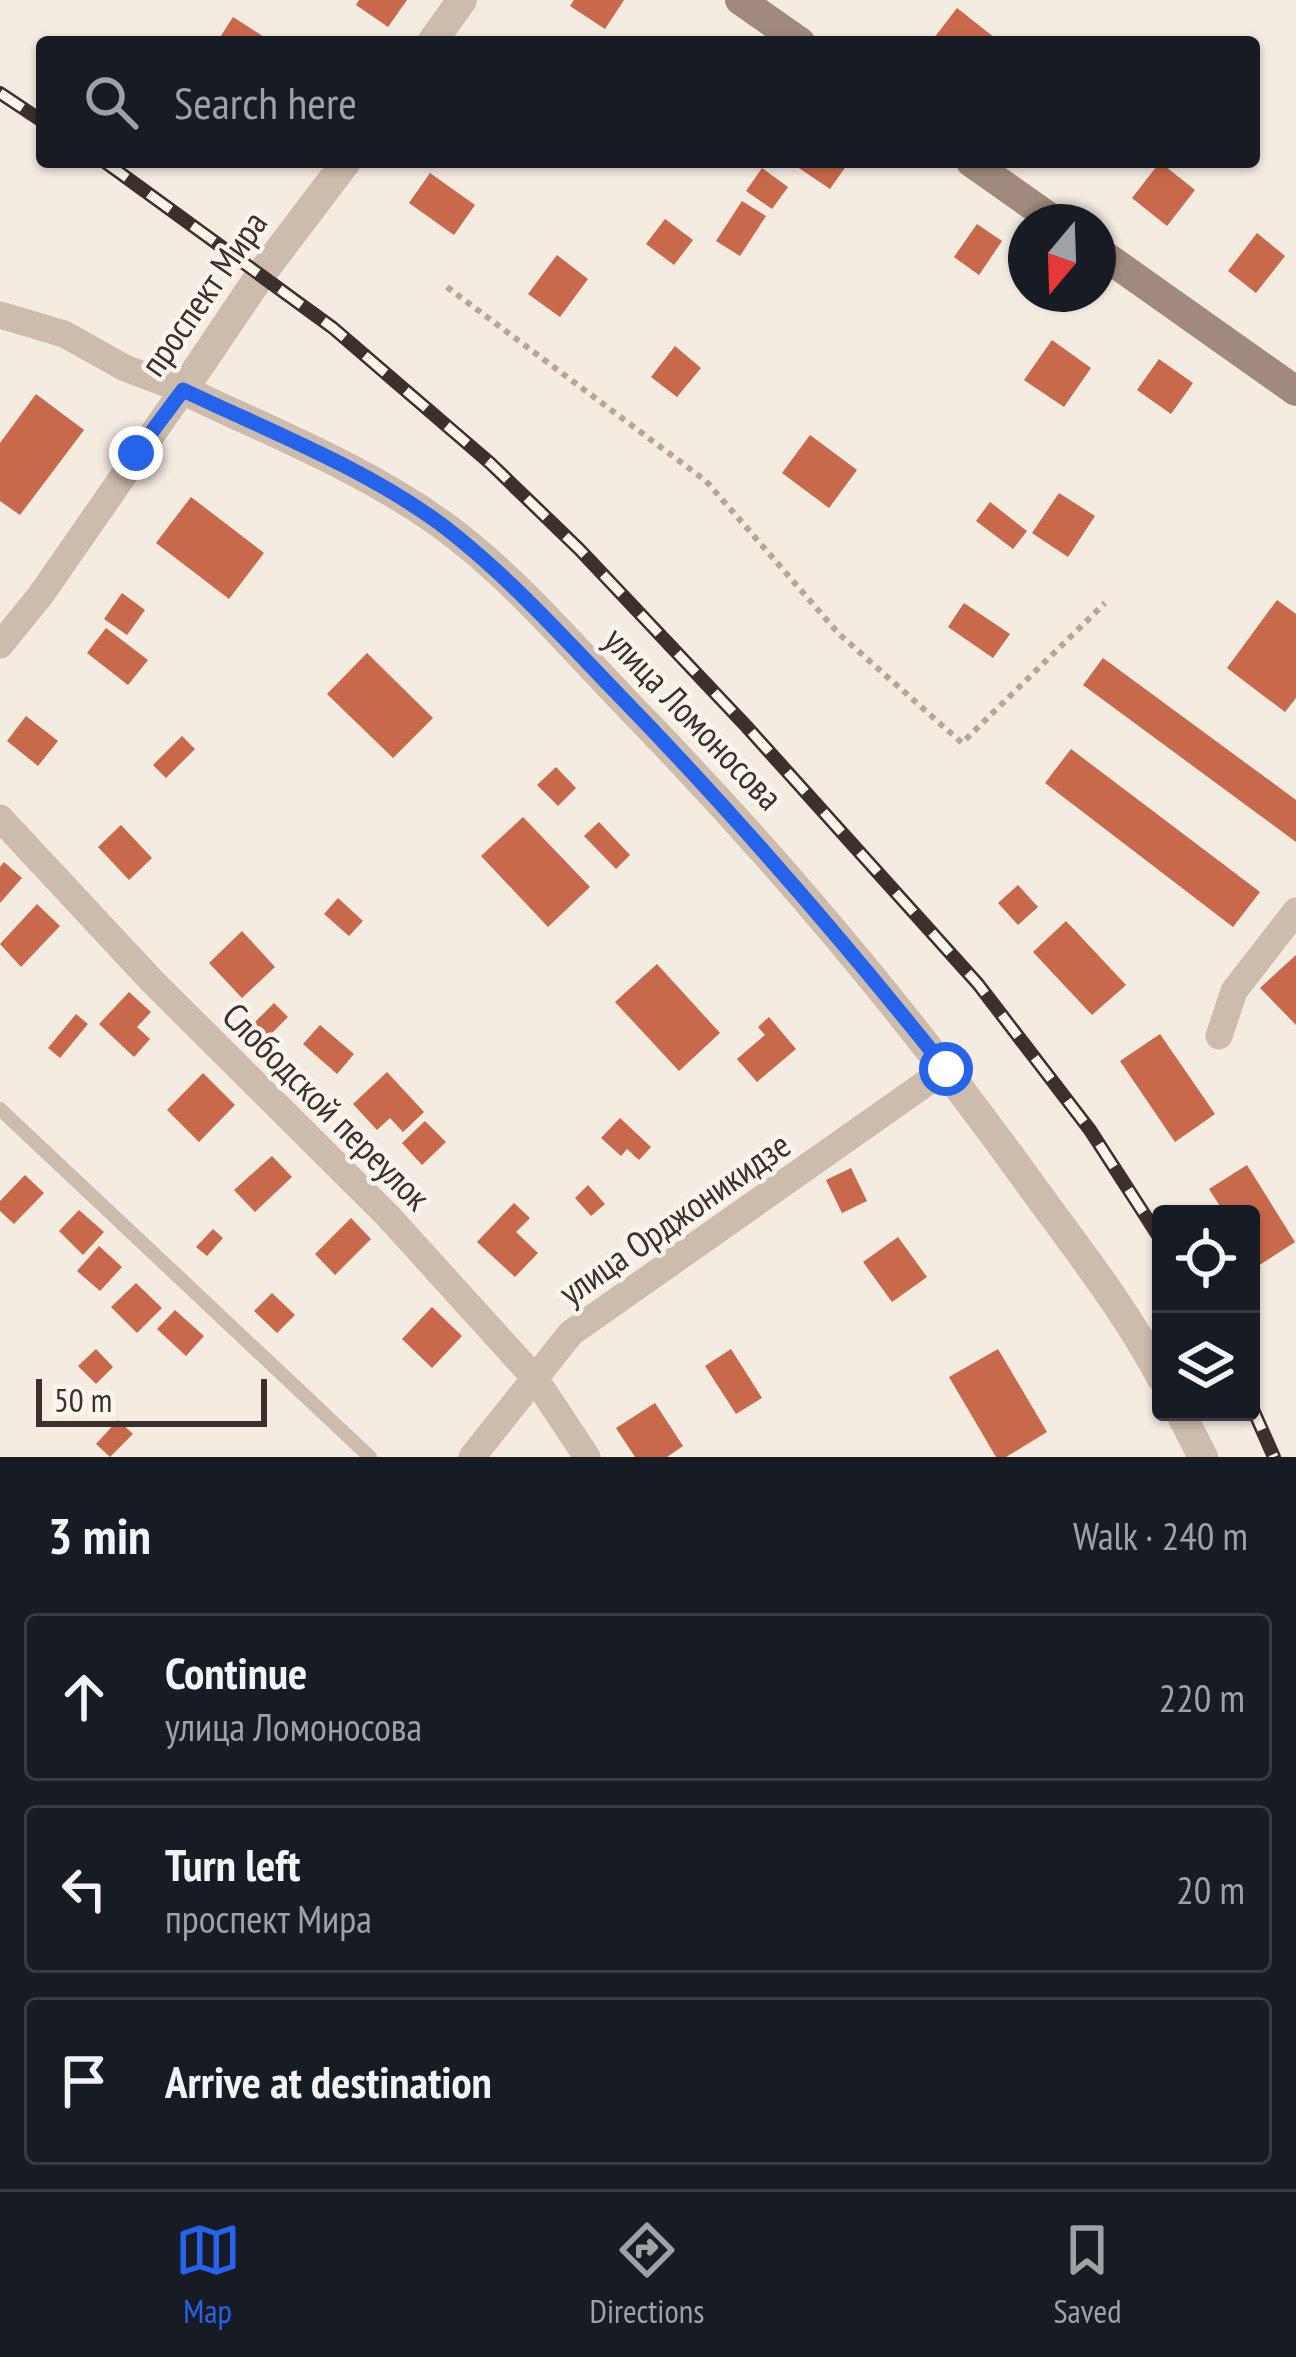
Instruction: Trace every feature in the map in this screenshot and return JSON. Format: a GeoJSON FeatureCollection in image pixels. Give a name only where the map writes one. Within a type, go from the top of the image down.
{"type":"FeatureCollection","features":[{"type":"Feature","properties":{"kind":"main road"},"geometry":{"type":"LineString","coordinates":[[740,0],[791,36]]}},
{"type":"Feature","properties":{"kind":"main road"},"geometry":{"type":"LineString","coordinates":[[980,168],[1030,204]]}},
{"type":"Feature","properties":{"kind":"main road"},"geometry":{"type":"LineString","coordinates":[[1116,264],[1296,391]]}},
{"type":"Feature","properties":{"kind":"street"},"geometry":{"type":"LineString","coordinates":[[436,36],[462,0]]}},
{"type":"Feature","properties":{"kind":"street","name":"проспект Мира"},"geometry":{"type":"LineString","coordinates":[[0,645],[40,596],[262,273],[341,168]]}},
{"type":"Feature","properties":{"kind":"street","name":"улица Ломоносова"},"geometry":{"type":"LineString","coordinates":[[0,315],[64,334],[125,368],[183,390],[343,466],[441,524],[532,605],[725,805],[818,910],[946,1069],[1100,1279],[1152,1363]]}},
{"type":"Feature","properties":{"kind":"street","name":"Слободской переулок"},"geometry":{"type":"LineString","coordinates":[[0,818],[152,981],[388,1216],[534,1377],[587,1457]]}},
{"type":"Feature","properties":{"kind":"street"},"geometry":{"type":"LineString","coordinates":[[1220,1036],[1234,992],[1296,911]]}},
{"type":"Feature","properties":{"kind":"street","name":"улица Орджоникидзе"},"geometry":{"type":"LineString","coordinates":[[472,1457],[571,1334],[946,1069]]}},
{"type":"Feature","properties":{"kind":"street"},"geometry":{"type":"LineString","coordinates":[[1185,1421],[1203,1457]]}},
{"type":"Feature","properties":{"kind":"lane"},"geometry":{"type":"LineString","coordinates":[[0,1109],[370,1457]]}},
{"type":"Feature","properties":{"kind":"path"},"geometry":{"type":"LineString","coordinates":[[447,287],[706,481],[839,634],[962,742],[1105,603]]}},
{"type":"Feature","properties":{"kind":"building"},"geometry":{"type":"Polygon","coordinates":[[[359,0],[407,0],[388,27],[356,5],[359,0]]]}},
{"type":"Feature","properties":{"kind":"building"},"geometry":{"type":"Polygon","coordinates":[[[574,0],[624,0],[605,29],[570,6],[574,0]]]}},
{"type":"Feature","properties":{"kind":"building"},"geometry":{"type":"Polygon","coordinates":[[[957,8],[992,36],[936,36],[957,8]]]}},
{"type":"Feature","properties":{"kind":"building"},"geometry":{"type":"Polygon","coordinates":[[[233,17],[263,36],[221,36],[233,17]]]}},
{"type":"Feature","properties":{"kind":"building"},"geometry":{"type":"Polygon","coordinates":[[[762,168],[788,187],[772,209],[746,191],[762,168]]]}},
{"type":"Feature","properties":{"kind":"building"},"geometry":{"type":"Polygon","coordinates":[[[799,168],[845,168],[830,189],[799,168]]]}},
{"type":"Feature","properties":{"kind":"building"},"geometry":{"type":"Polygon","coordinates":[[[1155,168],[1168,168],[1195,190],[1167,226],[1132,198],[1155,168]]]}},
{"type":"Feature","properties":{"kind":"building"},"geometry":{"type":"Polygon","coordinates":[[[430,173],[475,205],[454,235],[409,203],[430,173]]]}},
{"type":"Feature","properties":{"kind":"building"},"geometry":{"type":"Polygon","coordinates":[[[742,201],[766,216],[740,256],[716,241],[742,201]]]}},
{"type":"Feature","properties":{"kind":"building"},"geometry":{"type":"Polygon","coordinates":[[[665,219],[693,240],[674,265],[646,244],[665,219]]]}},
{"type":"Feature","properties":{"kind":"building"},"geometry":{"type":"Polygon","coordinates":[[[977,224],[1002,241],[979,275],[954,257],[977,224]]]}},
{"type":"Feature","properties":{"kind":"building"},"geometry":{"type":"Polygon","coordinates":[[[1257,233],[1285,256],[1256,293],[1228,271],[1257,233]]]}},
{"type":"Feature","properties":{"kind":"building"},"geometry":{"type":"Polygon","coordinates":[[[557,255],[588,279],[560,317],[528,294],[557,255]]]}},
{"type":"Feature","properties":{"kind":"building"},"geometry":{"type":"Polygon","coordinates":[[[1052,340],[1091,368],[1064,407],[1024,380],[1052,340]]]}},
{"type":"Feature","properties":{"kind":"building"},"geometry":{"type":"Polygon","coordinates":[[[675,346],[701,368],[677,397],[651,377],[675,346]]]}},
{"type":"Feature","properties":{"kind":"building"},"geometry":{"type":"Polygon","coordinates":[[[1159,359],[1193,383],[1171,414],[1137,390],[1159,359]]]}},
{"type":"Feature","properties":{"kind":"building"},"geometry":{"type":"Polygon","coordinates":[[[36,394],[84,430],[20,515],[0,501],[0,443],[36,394]]]}},
{"type":"Feature","properties":{"kind":"building"},"geometry":{"type":"Polygon","coordinates":[[[810,435],[857,470],[829,508],[782,473],[810,435]]]}},
{"type":"Feature","properties":{"kind":"building"},"geometry":{"type":"Polygon","coordinates":[[[1059,493],[1095,516],[1068,557],[1032,533],[1059,493]]]}},
{"type":"Feature","properties":{"kind":"building"},"geometry":{"type":"Polygon","coordinates":[[[191,497],[264,553],[229,599],[156,543],[191,497]]]}},
{"type":"Feature","properties":{"kind":"building"},"geometry":{"type":"Polygon","coordinates":[[[990,502],[1027,531],[1013,549],[976,521],[990,502]]]}},
{"type":"Feature","properties":{"kind":"building"},"geometry":{"type":"Polygon","coordinates":[[[122,593],[145,610],[127,635],[104,619],[122,593]]]}},
{"type":"Feature","properties":{"kind":"building"},"geometry":{"type":"Polygon","coordinates":[[[1277,600],[1296,614],[1296,698],[1285,712],[1227,668],[1277,600]]]}},
{"type":"Feature","properties":{"kind":"building"},"geometry":{"type":"Polygon","coordinates":[[[964,603],[1010,634],[993,658],[948,627],[964,603]]]}},
{"type":"Feature","properties":{"kind":"building"},"geometry":{"type":"Polygon","coordinates":[[[106,628],[148,660],[128,685],[87,653],[106,628]]]}},
{"type":"Feature","properties":{"kind":"building"},"geometry":{"type":"Polygon","coordinates":[[[367,653],[433,718],[393,758],[327,694],[367,653]]]}},
{"type":"Feature","properties":{"kind":"building"},"geometry":{"type":"Polygon","coordinates":[[[1103,658],[1296,800],[1296,842],[1083,685],[1103,658]]]}},
{"type":"Feature","properties":{"kind":"building"},"geometry":{"type":"Polygon","coordinates":[[[26,716],[58,741],[38,766],[7,741],[26,716]]]}},
{"type":"Feature","properties":{"kind":"building"},"geometry":{"type":"Polygon","coordinates":[[[182,736],[195,749],[166,778],[153,765],[182,736]]]}},
{"type":"Feature","properties":{"kind":"building"},"geometry":{"type":"Polygon","coordinates":[[[1071,749],[1260,892],[1233,927],[1045,783],[1071,749]]]}},
{"type":"Feature","properties":{"kind":"building"},"geometry":{"type":"Polygon","coordinates":[[[556,767],[576,788],[558,806],[537,785],[556,767]]]}},
{"type":"Feature","properties":{"kind":"building"},"geometry":{"type":"Polygon","coordinates":[[[523,817],[590,887],[548,927],[481,856],[523,817]]]}},
{"type":"Feature","properties":{"kind":"building"},"geometry":{"type":"Polygon","coordinates":[[[599,822],[630,855],[616,869],[584,836],[599,822]]]}},
{"type":"Feature","properties":{"kind":"building"},"geometry":{"type":"Polygon","coordinates":[[[121,825],[152,858],[129,880],[98,847],[121,825]]]}},
{"type":"Feature","properties":{"kind":"building"},"geometry":{"type":"Polygon","coordinates":[[[4,862],[22,878],[0,903],[0,867],[4,862]]]}},
{"type":"Feature","properties":{"kind":"building"},"geometry":{"type":"Polygon","coordinates":[[[1018,885],[1038,907],[1018,925],[998,903],[1018,885]]]}},
{"type":"Feature","properties":{"kind":"building"},"geometry":{"type":"Polygon","coordinates":[[[338,898],[363,921],[349,936],[324,914],[338,898]]]}},
{"type":"Feature","properties":{"kind":"building"},"geometry":{"type":"Polygon","coordinates":[[[37,904],[60,926],[21,967],[0,944],[37,904]]]}},
{"type":"Feature","properties":{"kind":"building"},"geometry":{"type":"Polygon","coordinates":[[[1066,921],[1126,985],[1092,1015],[1033,952],[1066,921]]]}},
{"type":"Feature","properties":{"kind":"building"},"geometry":{"type":"Polygon","coordinates":[[[242,931],[275,967],[242,998],[209,963],[242,931]]]}},
{"type":"Feature","properties":{"kind":"building"},"geometry":{"type":"Polygon","coordinates":[[[1296,955],[1296,1025],[1260,988],[1296,955]]]}},
{"type":"Feature","properties":{"kind":"building"},"geometry":{"type":"Polygon","coordinates":[[[657,964],[720,1033],[679,1071],[615,1002],[657,964]]]}},
{"type":"Feature","properties":{"kind":"building"},"geometry":{"type":"Polygon","coordinates":[[[129,992],[151,1012],[137,1027],[150,1039],[134,1057],[99,1024],[129,992]]]}},
{"type":"Feature","properties":{"kind":"building"},"geometry":{"type":"Polygon","coordinates":[[[274,1003],[288,1017],[268,1037],[254,1023],[274,1003]]]}},
{"type":"Feature","properties":{"kind":"building"},"geometry":{"type":"Polygon","coordinates":[[[76,1014],[88,1024],[60,1058],[48,1048],[76,1014]]]}},
{"type":"Feature","properties":{"kind":"building"},"geometry":{"type":"Polygon","coordinates":[[[769,1017],[796,1049],[757,1082],[737,1059],[765,1035],[758,1027],[769,1017]]]}},
{"type":"Feature","properties":{"kind":"building"},"geometry":{"type":"Polygon","coordinates":[[[320,1025],[354,1054],[337,1074],[303,1044],[320,1025]]]}},
{"type":"Feature","properties":{"kind":"building"},"geometry":{"type":"Polygon","coordinates":[[[1160,1034],[1215,1114],[1175,1142],[1120,1061],[1160,1034]]]}},
{"type":"Feature","properties":{"kind":"building"},"geometry":{"type":"Polygon","coordinates":[[[387,1072],[424,1112],[403,1132],[390,1118],[377,1130],[353,1104],[387,1072]]]}},
{"type":"Feature","properties":{"kind":"building"},"geometry":{"type":"Polygon","coordinates":[[[203,1073],[235,1105],[199,1142],[167,1110],[203,1073]]]}},
{"type":"Feature","properties":{"kind":"building"},"geometry":{"type":"Polygon","coordinates":[[[620,1118],[651,1147],[639,1160],[627,1149],[621,1156],[601,1138],[620,1118]]]}},
{"type":"Feature","properties":{"kind":"building"},"geometry":{"type":"Polygon","coordinates":[[[425,1121],[446,1142],[422,1165],[402,1143],[425,1121]]]}},
{"type":"Feature","properties":{"kind":"building"},"geometry":{"type":"Polygon","coordinates":[[[272,1156],[292,1177],[255,1212],[234,1190],[272,1156]]]}},
{"type":"Feature","properties":{"kind":"building"},"geometry":{"type":"Polygon","coordinates":[[[1247,1165],[1295,1242],[1260,1265],[1260,1205],[1219,1205],[1209,1189],[1247,1165]]]}},
{"type":"Feature","properties":{"kind":"building"},"geometry":{"type":"Polygon","coordinates":[[[851,1168],[867,1201],[842,1213],[826,1180],[851,1168]]]}},
{"type":"Feature","properties":{"kind":"building"},"geometry":{"type":"Polygon","coordinates":[[[25,1175],[44,1193],[14,1224],[0,1211],[0,1201],[25,1175]]]}},
{"type":"Feature","properties":{"kind":"building"},"geometry":{"type":"Polygon","coordinates":[[[588,1185],[605,1204],[591,1216],[575,1198],[588,1185]]]}},
{"type":"Feature","properties":{"kind":"building"},"geometry":{"type":"Polygon","coordinates":[[[514,1203],[530,1218],[516,1232],[538,1253],[515,1277],[477,1242],[514,1203]]]}},
{"type":"Feature","properties":{"kind":"building"},"geometry":{"type":"Polygon","coordinates":[[[79,1210],[104,1232],[83,1255],[59,1231],[79,1210]]]}},
{"type":"Feature","properties":{"kind":"building"},"geometry":{"type":"Polygon","coordinates":[[[351,1218],[371,1239],[335,1275],[315,1254],[351,1218]]]}},
{"type":"Feature","properties":{"kind":"building"},"geometry":{"type":"Polygon","coordinates":[[[213,1229],[223,1238],[207,1256],[196,1247],[213,1229]]]}},
{"type":"Feature","properties":{"kind":"building"},"geometry":{"type":"Polygon","coordinates":[[[898,1237],[927,1277],[892,1302],[863,1262],[898,1237]]]}},
{"type":"Feature","properties":{"kind":"building"},"geometry":{"type":"Polygon","coordinates":[[[99,1246],[122,1267],[100,1291],[77,1271],[99,1246]]]}},
{"type":"Feature","properties":{"kind":"building"},"geometry":{"type":"Polygon","coordinates":[[[136,1283],[162,1308],[137,1333],[111,1307],[136,1283]]]}},
{"type":"Feature","properties":{"kind":"building"},"geometry":{"type":"Polygon","coordinates":[[[272,1293],[295,1315],[277,1333],[254,1311],[272,1293]]]}},
{"type":"Feature","properties":{"kind":"building"},"geometry":{"type":"Polygon","coordinates":[[[432,1307],[462,1336],[432,1368],[402,1339],[432,1307]]]}},
{"type":"Feature","properties":{"kind":"building"},"geometry":{"type":"Polygon","coordinates":[[[175,1310],[204,1336],[186,1356],[157,1329],[175,1310]]]}},
{"type":"Feature","properties":{"kind":"building"},"geometry":{"type":"Polygon","coordinates":[[[96,1349],[113,1367],[96,1384],[78,1366],[96,1349]]]}},
{"type":"Feature","properties":{"kind":"building"},"geometry":{"type":"Polygon","coordinates":[[[731,1349],[762,1398],[736,1414],[705,1366],[731,1349]]]}},
{"type":"Feature","properties":{"kind":"building"},"geometry":{"type":"Polygon","coordinates":[[[998,1349],[1047,1432],[1006,1457],[996,1457],[949,1377],[998,1349]]]}},
{"type":"Feature","properties":{"kind":"building"},"geometry":{"type":"Polygon","coordinates":[[[655,1403],[683,1446],[667,1457],[635,1457],[616,1428],[655,1403]]]}},
{"type":"Feature","properties":{"kind":"building"},"geometry":{"type":"Polygon","coordinates":[[[118,1420],[133,1434],[110,1457],[96,1444],[118,1420]]]}},
{"type":"Feature","properties":{"kind":"railway"},"geometry":{"type":"LineString","coordinates":[[0,93],[36,117]]}},
{"type":"Feature","properties":{"kind":"railway"},"geometry":{"type":"LineString","coordinates":[[113,168],[333,328],[490,463],[579,549],[978,984],[1090,1130],[1152,1226]]}},
{"type":"Feature","properties":{"kind":"railway"},"geometry":{"type":"LineString","coordinates":[[1258,1421],[1274,1457]]}},
{"type":"Feature","properties":{"kind":"route"},"geometry":{"type":"LineString","coordinates":[[136,453],[183,390],[343,466],[441,524],[532,605],[725,805],[818,910],[946,1069]]}}]}
